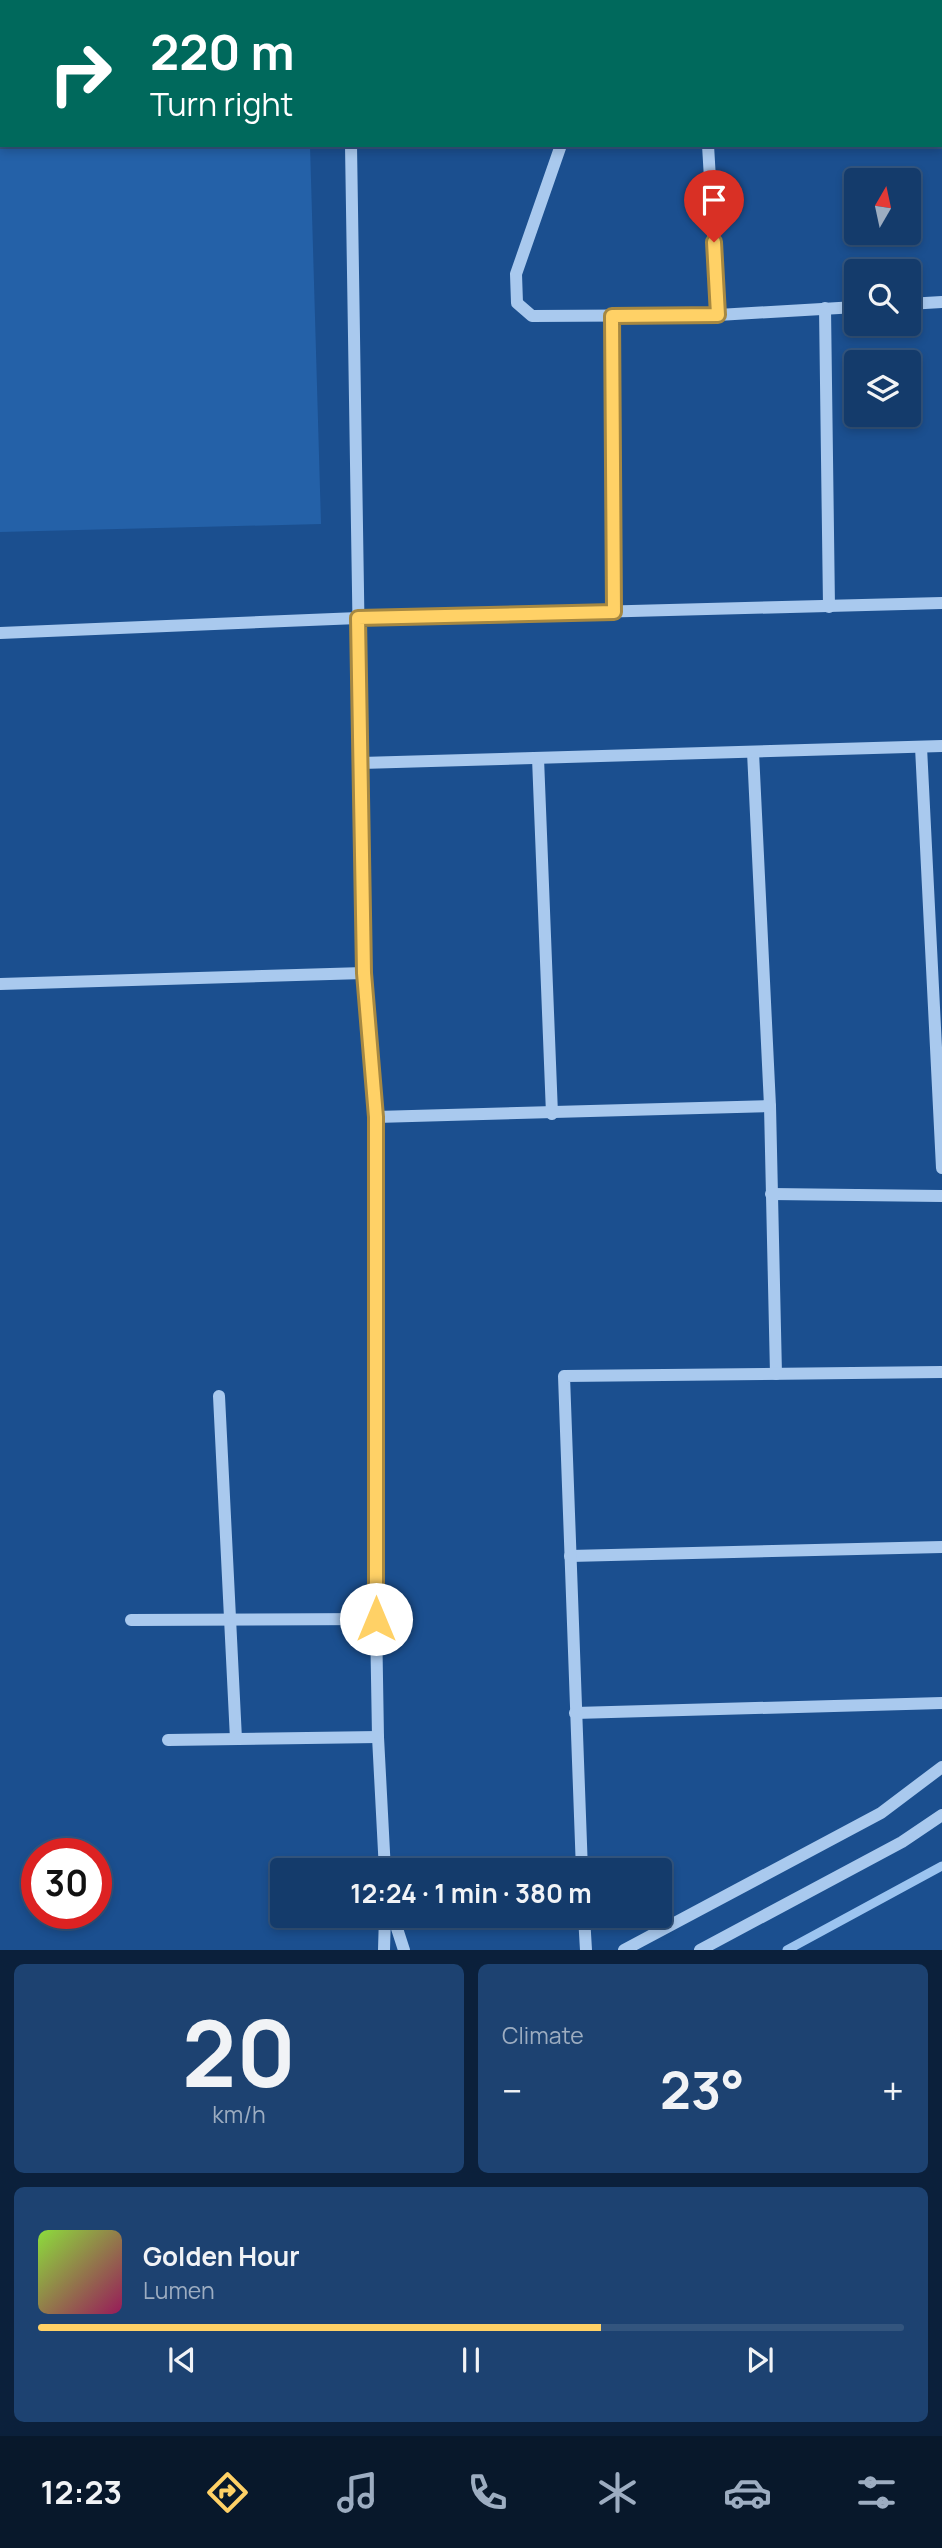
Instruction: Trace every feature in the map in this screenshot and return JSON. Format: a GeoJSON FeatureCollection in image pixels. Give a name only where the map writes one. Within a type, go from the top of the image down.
{"type":"FeatureCollection","features":[{"type":"Feature","properties":{"kind":"street"},"geometry":{"type":"LineString","coordinates":[[351,147],[364,973],[376,1117],[376,1619],[378,1737],[384,1858]]}},
{"type":"Feature","properties":{"kind":"street"},"geometry":{"type":"LineString","coordinates":[[560,147],[516,274],[517,303],[532,316],[718,315],[844,308]]}},
{"type":"Feature","properties":{"kind":"street"},"geometry":{"type":"LineString","coordinates":[[708,147],[718,315]]}},
{"type":"Feature","properties":{"kind":"street"},"geometry":{"type":"LineString","coordinates":[[921,303],[942,302]]}},
{"type":"Feature","properties":{"kind":"street"},"geometry":{"type":"LineString","coordinates":[[825,309],[829,607]]}},
{"type":"Feature","properties":{"kind":"street"},"geometry":{"type":"LineString","coordinates":[[612,316],[614,612]]}},
{"type":"Feature","properties":{"kind":"street"},"geometry":{"type":"LineString","coordinates":[[0,633],[358,618],[942,603]]}},
{"type":"Feature","properties":{"kind":"street"},"geometry":{"type":"LineString","coordinates":[[361,763],[942,746]]}},
{"type":"Feature","properties":{"kind":"street"},"geometry":{"type":"LineString","coordinates":[[921,747],[942,1168]]}},
{"type":"Feature","properties":{"kind":"street"},"geometry":{"type":"LineString","coordinates":[[753,752],[770,1105],[776,1374]]}},
{"type":"Feature","properties":{"kind":"street"},"geometry":{"type":"LineString","coordinates":[[538,758],[552,1114]]}},
{"type":"Feature","properties":{"kind":"street"},"geometry":{"type":"LineString","coordinates":[[0,984],[364,973]]}},
{"type":"Feature","properties":{"kind":"street"},"geometry":{"type":"LineString","coordinates":[[376,1117],[552,1114],[770,1105]]}},
{"type":"Feature","properties":{"kind":"street"},"geometry":{"type":"LineString","coordinates":[[771,1194],[942,1196]]}},
{"type":"Feature","properties":{"kind":"street"},"geometry":{"type":"LineString","coordinates":[[581,1858],[564,1376],[942,1372]]}},
{"type":"Feature","properties":{"kind":"street"},"geometry":{"type":"LineString","coordinates":[[219,1396],[236,1739]]}},
{"type":"Feature","properties":{"kind":"street"},"geometry":{"type":"LineString","coordinates":[[570,1556],[942,1547]]}},
{"type":"Feature","properties":{"kind":"street"},"geometry":{"type":"LineString","coordinates":[[131,1620],[376,1619]]}},
{"type":"Feature","properties":{"kind":"street"},"geometry":{"type":"LineString","coordinates":[[575,1713],[942,1703]]}},
{"type":"Feature","properties":{"kind":"street"},"geometry":{"type":"LineString","coordinates":[[168,1740],[378,1737]]}},
{"type":"Feature","properties":{"kind":"street"},"geometry":{"type":"LineString","coordinates":[[624,1950],[881,1814],[942,1768]]}},
{"type":"Feature","properties":{"kind":"street"},"geometry":{"type":"LineString","coordinates":[[700,1950],[902,1842],[942,1815]]}},
{"type":"Feature","properties":{"kind":"street"},"geometry":{"type":"LineString","coordinates":[[384,1950],[385,1928]]}},
{"type":"Feature","properties":{"kind":"street"},"geometry":{"type":"LineString","coordinates":[[397,1928],[404,1950]]}},
{"type":"Feature","properties":{"kind":"street"},"geometry":{"type":"LineString","coordinates":[[585,1928],[586,1950]]}},
{"type":"Feature","properties":{"kind":"shaded area"},"geometry":{"type":"Polygon","coordinates":[[[0,147],[310,147],[321,524],[0,532],[0,147]]]}},
{"type":"Feature","properties":{"kind":"waterway"},"geometry":{"type":"LineString","coordinates":[[787,1950],[942,1866]]}},
{"type":"Feature","properties":{"kind":"route"},"geometry":{"type":"LineString","coordinates":[[376,1619],[376,1117],[364,973],[358,618],[614,612],[612,316],[718,315],[714,242]]}}]}
